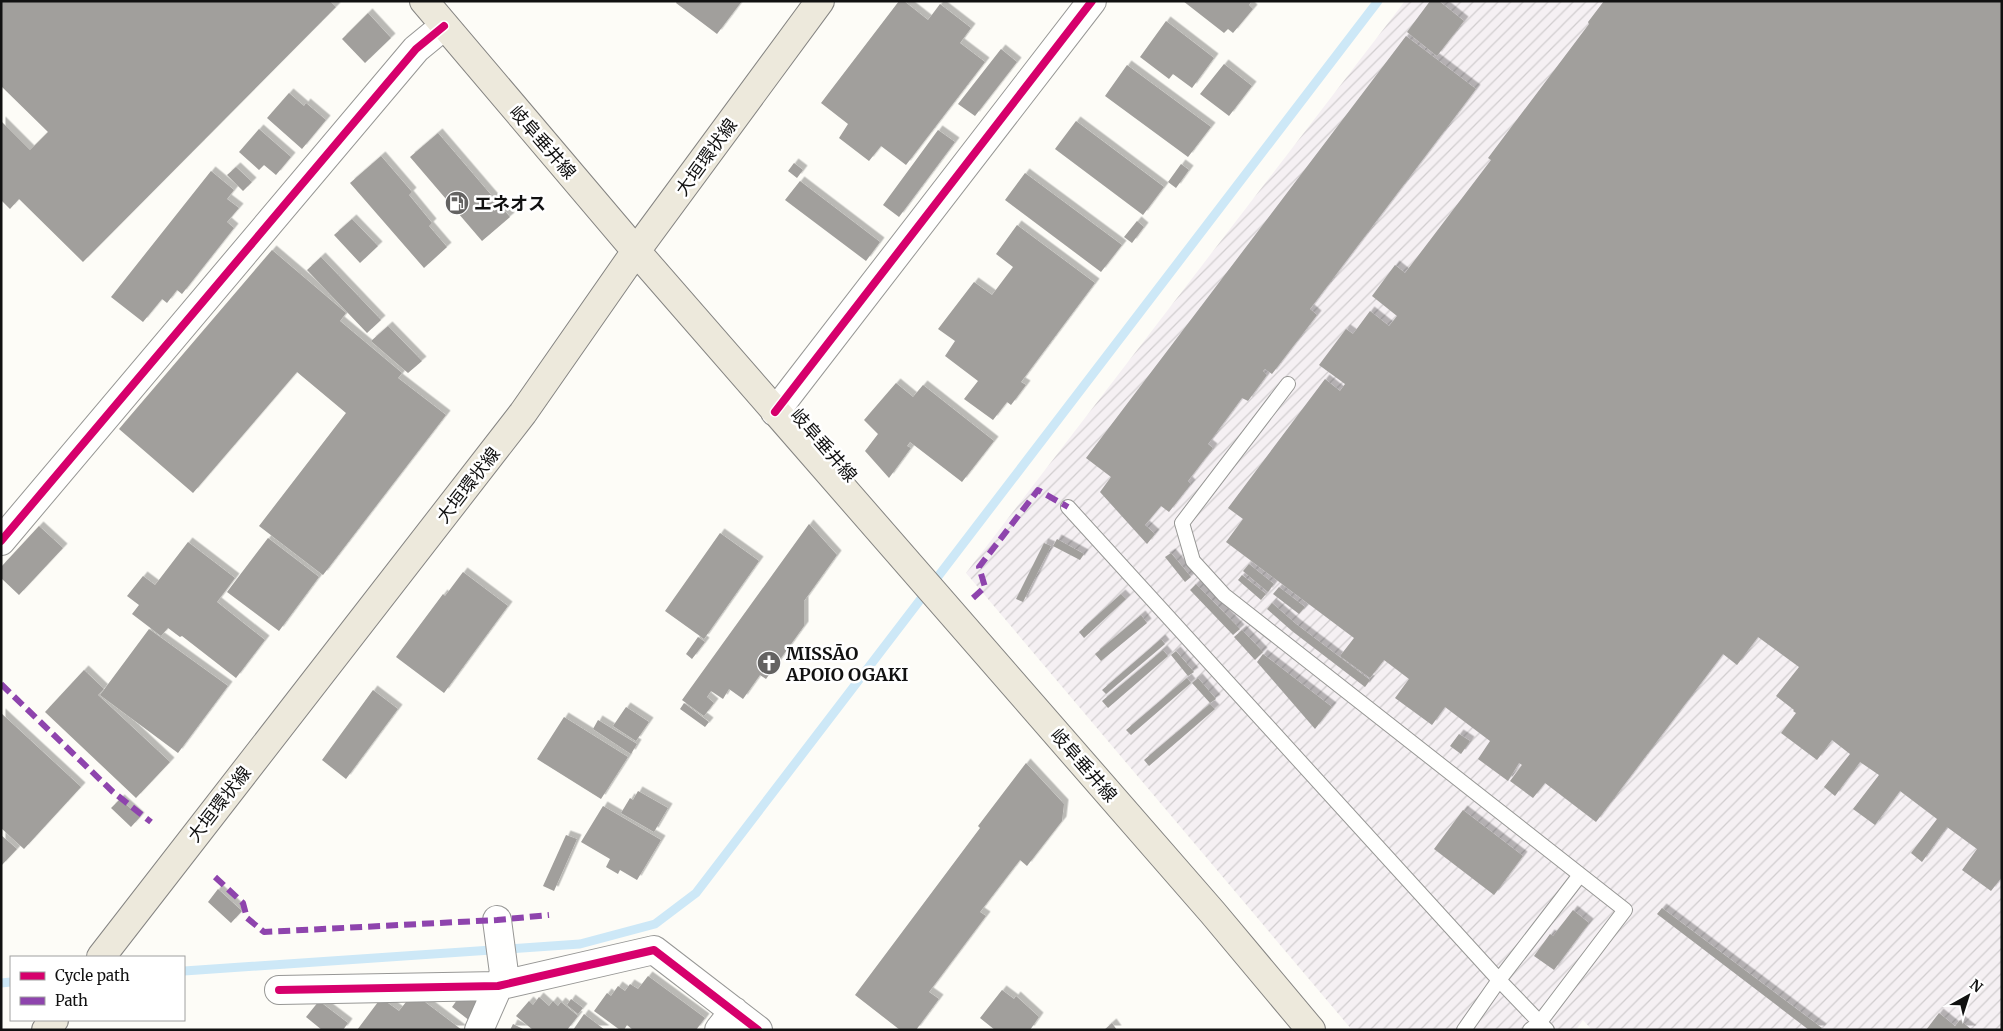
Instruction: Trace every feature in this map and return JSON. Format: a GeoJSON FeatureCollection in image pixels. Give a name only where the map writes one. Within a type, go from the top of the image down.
{"type":"FeatureCollection","features":[{"type":"Feature","properties":{"kind":"main road","name":"岐阜垂井線"},"geometry":{"type":"LineString","coordinates":[[424,1],[636,251],[1212,912],[1311,1030]]}},
{"type":"Feature","properties":{"kind":"main road","name":"大垣環状線"},"geometry":{"type":"LineString","coordinates":[[102,956],[524,413],[636,251],[820,1]]}},
{"type":"Feature","properties":{"kind":"street"},"geometry":{"type":"LineString","coordinates":[[775,412],[1092,1]]}},
{"type":"Feature","properties":{"kind":"street"},"geometry":{"type":"LineString","coordinates":[[1,541],[416,49],[444,26]]}},
{"type":"Feature","properties":{"kind":"street"},"geometry":{"type":"LineString","coordinates":[[479,1030],[501,979],[497,920]]}},
{"type":"Feature","properties":{"kind":"street"},"geometry":{"type":"LineString","coordinates":[[279,990],[501,979],[654,950],[727,1020],[758,1030]]}},
{"type":"Feature","properties":{"kind":"lane"},"geometry":{"type":"LineString","coordinates":[[1068,507],[1499,980],[1539,1027],[1625,910],[1224,595],[1193,561],[1182,523],[1288,384]]}},
{"type":"Feature","properties":{"kind":"lane"},"geometry":{"type":"LineString","coordinates":[[1464,1030],[1499,980],[1580,875]]}},
{"type":"Feature","properties":{"kind":"shaded area"},"geometry":{"type":"Polygon","coordinates":[[[1405,1],[2002,1],[2002,1030],[1592,1030],[1583,1020],[1576,1030],[1352,1030],[966,573],[1405,1]]]}},
{"type":"Feature","properties":{"kind":"building"},"geometry":{"type":"Polygon","coordinates":[[[1,1],[330,1],[336,7],[83,262],[19,199],[10,209],[1,200],[1,121],[30,150],[48,132],[1,86],[1,1]]]}},
{"type":"Feature","properties":{"kind":"building"},"geometry":{"type":"Polygon","coordinates":[[[677,1],[742,1],[717,34],[676,3],[677,1]]]}},
{"type":"Feature","properties":{"kind":"building"},"geometry":{"type":"Polygon","coordinates":[[[899,1],[904,1],[928,20],[940,4],[971,28],[960,43],[985,62],[906,165],[881,146],[869,161],[839,138],[848,124],[821,103],[899,1]]]}},
{"type":"Feature","properties":{"kind":"building"},"geometry":{"type":"Polygon","coordinates":[[[1183,1],[1249,1],[1251,2],[1249,5],[1253,9],[1233,33],[1228,29],[1224,33],[1183,1]]]}},
{"type":"Feature","properties":{"kind":"building"},"geometry":{"type":"Polygon","coordinates":[[[1430,1],[1439,1],[1464,21],[1437,56],[1407,32],[1430,1]]]}},
{"type":"Feature","properties":{"kind":"building"},"geometry":{"type":"Polygon","coordinates":[[[1604,1],[2002,1],[2002,877],[1991,891],[1962,870],[1977,849],[1947,827],[1922,862],[1911,853],[1937,819],[1900,791],[1875,825],[1853,809],[1879,775],[1860,762],[1835,796],[1824,787],[1850,754],[1832,740],[1817,760],[1781,733],[1796,713],[1776,696],[1799,667],[1758,637],[1737,665],[1723,654],[1596,822],[1545,783],[1533,798],[1510,781],[1522,765],[1519,763],[1508,781],[1478,759],[1490,741],[1445,707],[1432,725],[1395,698],[1409,679],[1384,660],[1370,678],[1340,656],[1354,638],[1226,542],[1243,519],[1228,508],[1325,379],[1340,391],[1345,384],[1319,365],[1346,329],[1353,334],[1370,311],[1389,326],[1397,316],[1372,296],[1395,265],[1405,273],[1491,160],[1488,158],[1589,24],[1588,22],[1604,1]]]}},
{"type":"Feature","properties":{"kind":"building"},"geometry":{"type":"Polygon","coordinates":[[[368,13],[391,38],[365,63],[342,39],[368,13]]]}},
{"type":"Feature","properties":{"kind":"building"},"geometry":{"type":"Polygon","coordinates":[[[1166,21],[1214,58],[1192,88],[1173,74],[1169,79],[1140,57],[1166,21]]]}},
{"type":"Feature","properties":{"kind":"building"},"geometry":{"type":"Polygon","coordinates":[[[1406,36],[1476,89],[1310,309],[1317,315],[1272,374],[1265,369],[1263,371],[1267,375],[1248,401],[1242,398],[1208,444],[1213,448],[1188,481],[1191,484],[1169,512],[1161,506],[1145,525],[1155,534],[1147,544],[1100,492],[1111,477],[1086,458],[1406,36]]]}},
{"type":"Feature","properties":{"kind":"building"},"geometry":{"type":"Polygon","coordinates":[[[1001,49],[1017,62],[975,116],[958,104],[1001,49]]]}},
{"type":"Feature","properties":{"kind":"building"},"geometry":{"type":"Polygon","coordinates":[[[1224,64],[1252,86],[1229,116],[1200,94],[1224,64]]]}},
{"type":"Feature","properties":{"kind":"building"},"geometry":{"type":"Polygon","coordinates":[[[1127,65],[1211,127],[1188,157],[1105,96],[1127,65]]]}},
{"type":"Feature","properties":{"kind":"building"},"geometry":{"type":"Polygon","coordinates":[[[289,93],[304,106],[306,103],[326,120],[302,149],[267,118],[289,93]]]}},
{"type":"Feature","properties":{"kind":"building"},"geometry":{"type":"Polygon","coordinates":[[[1076,121],[1164,187],[1143,215],[1055,149],[1076,121]]]}},
{"type":"Feature","properties":{"kind":"building"},"geometry":{"type":"Polygon","coordinates":[[[259,129],[291,157],[276,175],[264,165],[259,170],[239,152],[259,129]]]}},
{"type":"Feature","properties":{"kind":"building"},"geometry":{"type":"Polygon","coordinates":[[[938,130],[955,142],[899,217],[883,205],[938,130]]]}},
{"type":"Feature","properties":{"kind":"building"},"geometry":{"type":"Polygon","coordinates":[[[438,133],[510,217],[482,241],[410,157],[438,133]]]}},
{"type":"Feature","properties":{"kind":"building"},"geometry":{"type":"Polygon","coordinates":[[[381,156],[412,192],[409,195],[432,223],[429,226],[447,247],[424,268],[350,183],[381,156]]]}},
{"type":"Feature","properties":{"kind":"building"},"geometry":{"type":"Polygon","coordinates":[[[794,163],[803,170],[797,178],[788,171],[794,163]]]}},
{"type":"Feature","properties":{"kind":"building"},"geometry":{"type":"Polygon","coordinates":[[[1181,164],[1189,170],[1176,188],[1168,182],[1181,164]]]}},
{"type":"Feature","properties":{"kind":"building"},"geometry":{"type":"Polygon","coordinates":[[[236,167],[252,182],[243,191],[227,175],[236,167]]]}},
{"type":"Feature","properties":{"kind":"building"},"geometry":{"type":"Polygon","coordinates":[[[211,171],[234,190],[227,199],[239,208],[227,222],[234,228],[182,294],[177,290],[167,303],[162,299],[143,322],[111,297],[211,171]]]}},
{"type":"Feature","properties":{"kind":"building"},"geometry":{"type":"Polygon","coordinates":[[[1025,173],[1122,245],[1101,272],[1005,200],[1025,173]]]}},
{"type":"Feature","properties":{"kind":"building"},"geometry":{"type":"Polygon","coordinates":[[[800,181],[880,242],[866,261],[785,200],[800,181]]]}},
{"type":"Feature","properties":{"kind":"building"},"geometry":{"type":"Polygon","coordinates":[[[352,219],[378,246],[360,263],[334,235],[352,219]]]}},
{"type":"Feature","properties":{"kind":"building"},"geometry":{"type":"Polygon","coordinates":[[[1137,221],[1144,227],[1132,243],[1124,237],[1137,221]]]}},
{"type":"Feature","properties":{"kind":"building"},"geometry":{"type":"Polygon","coordinates":[[[1017,225],[1095,283],[1021,382],[1026,385],[1011,405],[1007,402],[993,420],[964,399],[978,381],[945,356],[955,341],[938,329],[974,282],[992,295],[1013,267],[996,254],[1017,225]]]}},
{"type":"Feature","properties":{"kind":"building"},"geometry":{"type":"Polygon","coordinates":[[[272,250],[346,313],[340,321],[402,373],[398,378],[446,415],[323,575],[259,526],[346,413],[297,372],[193,493],[119,429],[272,250]]]}},
{"type":"Feature","properties":{"kind":"building"},"geometry":{"type":"Polygon","coordinates":[[[321,257],[381,320],[367,333],[307,270],[321,257]]]}},
{"type":"Feature","properties":{"kind":"building"},"geometry":{"type":"Polygon","coordinates":[[[388,326],[422,361],[408,373],[371,341],[388,326]]]}},
{"type":"Feature","properties":{"kind":"building"},"geometry":{"type":"Polygon","coordinates":[[[896,383],[913,397],[923,385],[994,441],[962,482],[910,442],[907,446],[911,448],[889,478],[865,451],[878,434],[864,420],[896,383]]]}},
{"type":"Feature","properties":{"kind":"building"},"geometry":{"type":"Polygon","coordinates":[[[809,524],[837,555],[804,601],[804,626],[766,679],[760,675],[743,699],[729,689],[723,699],[711,691],[707,697],[714,703],[704,716],[682,700],[809,524]]]}},
{"type":"Feature","properties":{"kind":"building"},"geometry":{"type":"Polygon","coordinates":[[[39,526],[63,548],[19,595],[1,578],[1,567],[39,526]]]}},
{"type":"Feature","properties":{"kind":"building"},"geometry":{"type":"Polygon","coordinates":[[[720,533],[759,561],[704,639],[665,611],[720,533]]]}},
{"type":"Feature","properties":{"kind":"building"},"geometry":{"type":"Polygon","coordinates":[[[268,538],[319,577],[279,631],[227,592],[268,538]]]}},
{"type":"Feature","properties":{"kind":"building"},"geometry":{"type":"Polygon","coordinates":[[[1057,539],[1084,554],[1080,560],[1053,546],[1057,539]]]}},
{"type":"Feature","properties":{"kind":"building"},"geometry":{"type":"Polygon","coordinates":[[[188,542],[235,578],[217,602],[265,640],[236,678],[182,636],[180,637],[168,628],[161,636],[132,614],[139,605],[127,596],[143,576],[155,585],[188,542]]]}},
{"type":"Feature","properties":{"kind":"building"},"geometry":{"type":"Polygon","coordinates":[[[1044,543],[1051,546],[1023,602],[1016,599],[1044,543]]]}},
{"type":"Feature","properties":{"kind":"building"},"geometry":{"type":"Polygon","coordinates":[[[1171,553],[1191,577],[1185,582],[1165,557],[1171,553]]]}},
{"type":"Feature","properties":{"kind":"building"},"geometry":{"type":"Polygon","coordinates":[[[1249,564],[1274,584],[1268,592],[1243,571],[1249,564]]]}},
{"type":"Feature","properties":{"kind":"building"},"geometry":{"type":"Polygon","coordinates":[[[463,572],[508,606],[444,693],[396,657],[443,594],[445,596],[463,572]]]}},
{"type":"Feature","properties":{"kind":"building"},"geometry":{"type":"Polygon","coordinates":[[[1242,575],[1266,594],[1261,600],[1238,580],[1242,575]]]}},
{"type":"Feature","properties":{"kind":"building"},"geometry":{"type":"Polygon","coordinates":[[[1196,584],[1240,629],[1233,635],[1190,590],[1196,584]]]}},
{"type":"Feature","properties":{"kind":"building"},"geometry":{"type":"Polygon","coordinates":[[[1279,587],[1305,607],[1299,614],[1273,594],[1279,587]]]}},
{"type":"Feature","properties":{"kind":"building"},"geometry":{"type":"Polygon","coordinates":[[[1121,594],[1126,599],[1084,638],[1079,632],[1121,594]]]}},
{"type":"Feature","properties":{"kind":"building"},"geometry":{"type":"Polygon","coordinates":[[[1272,603],[1296,624],[1370,680],[1365,687],[1292,631],[1267,609],[1272,603]]]}},
{"type":"Feature","properties":{"kind":"building"},"geometry":{"type":"Polygon","coordinates":[[[1141,615],[1147,623],[1101,661],[1095,654],[1141,615]]]}},
{"type":"Feature","properties":{"kind":"building"},"geometry":{"type":"Polygon","coordinates":[[[149,629],[228,686],[178,753],[100,695],[149,629]]]}},
{"type":"Feature","properties":{"kind":"building"},"geometry":{"type":"Polygon","coordinates":[[[1242,630],[1263,652],[1255,660],[1234,637],[1242,630]]]}},
{"type":"Feature","properties":{"kind":"building"},"geometry":{"type":"Polygon","coordinates":[[[698,637],[705,642],[692,659],[686,654],[698,637]]]}},
{"type":"Feature","properties":{"kind":"building"},"geometry":{"type":"Polygon","coordinates":[[[1161,639],[1165,644],[1106,694],[1102,690],[1161,639]]]}},
{"type":"Feature","properties":{"kind":"building"},"geometry":{"type":"Polygon","coordinates":[[[1163,650],[1168,656],[1108,708],[1102,701],[1163,650]]]}},
{"type":"Feature","properties":{"kind":"building"},"geometry":{"type":"Polygon","coordinates":[[[1176,651],[1194,672],[1188,676],[1171,655],[1176,651]]]}},
{"type":"Feature","properties":{"kind":"building"},"geometry":{"type":"Polygon","coordinates":[[[1263,654],[1332,707],[1315,729],[1257,662],[1263,654]]]}},
{"type":"Feature","properties":{"kind":"building"},"geometry":{"type":"Polygon","coordinates":[[[84,670],[104,689],[98,695],[170,762],[136,798],[45,712],[84,670]]]}},
{"type":"Feature","properties":{"kind":"building"},"geometry":{"type":"Polygon","coordinates":[[[1187,678],[1191,683],[1131,735],[1126,730],[1187,678]]]}},
{"type":"Feature","properties":{"kind":"building"},"geometry":{"type":"Polygon","coordinates":[[[1198,678],[1216,699],[1210,703],[1192,683],[1198,678]]]}},
{"type":"Feature","properties":{"kind":"building"},"geometry":{"type":"Polygon","coordinates":[[[373,690],[398,709],[346,779],[322,760],[373,690]]]}},
{"type":"Feature","properties":{"kind":"building"},"geometry":{"type":"Polygon","coordinates":[[[684,703],[709,722],[705,727],[680,709],[684,703]]]}},
{"type":"Feature","properties":{"kind":"building"},"geometry":{"type":"Polygon","coordinates":[[[1210,704],[1215,709],[1149,766],[1144,760],[1210,704]]]}},
{"type":"Feature","properties":{"kind":"building"},"geometry":{"type":"Polygon","coordinates":[[[626,707],[649,722],[636,741],[613,726],[626,707]]]}},
{"type":"Feature","properties":{"kind":"building"},"geometry":{"type":"Polygon","coordinates":[[[1,713],[81,787],[24,849],[1,828],[1,713]]]}},
{"type":"Feature","properties":{"kind":"building"},"geometry":{"type":"Polygon","coordinates":[[[564,717],[628,757],[601,799],[537,759],[564,717]]]}},
{"type":"Feature","properties":{"kind":"building"},"geometry":{"type":"Polygon","coordinates":[[[598,720],[637,744],[631,754],[593,729],[598,720]]]}},
{"type":"Feature","properties":{"kind":"building"},"geometry":{"type":"Polygon","coordinates":[[[1459,734],[1470,741],[1461,754],[1450,746],[1459,734]]]}},
{"type":"Feature","properties":{"kind":"building"},"geometry":{"type":"Polygon","coordinates":[[[1026,763],[1064,804],[1062,821],[1027,866],[1020,860],[980,912],[986,916],[929,992],[939,999],[916,1030],[900,1030],[855,995],[980,828],[978,826],[1026,763]]]}},
{"type":"Feature","properties":{"kind":"building"},"geometry":{"type":"Polygon","coordinates":[[[638,791],[668,808],[654,832],[621,813],[630,798],[633,800],[638,791]]]}},
{"type":"Feature","properties":{"kind":"building"},"geometry":{"type":"Polygon","coordinates":[[[120,799],[140,817],[131,827],[111,808],[120,799]]]}},
{"type":"Feature","properties":{"kind":"building"},"geometry":{"type":"Polygon","coordinates":[[[603,806],[661,840],[637,880],[620,870],[618,874],[606,867],[610,859],[581,842],[603,806]]]}},
{"type":"Feature","properties":{"kind":"building"},"geometry":{"type":"Polygon","coordinates":[[[1463,810],[1523,856],[1494,895],[1434,849],[1463,810]]]}},
{"type":"Feature","properties":{"kind":"building"},"geometry":{"type":"Polygon","coordinates":[[[1,835],[17,849],[1,866],[1,835]]]}},
{"type":"Feature","properties":{"kind":"building"},"geometry":{"type":"Polygon","coordinates":[[[566,835],[577,839],[554,891],[543,886],[566,835]]]}},
{"type":"Feature","properties":{"kind":"building"},"geometry":{"type":"Polygon","coordinates":[[[218,889],[242,911],[231,923],[208,902],[218,889]]]}},
{"type":"Feature","properties":{"kind":"building"},"geometry":{"type":"Polygon","coordinates":[[[1662,908],[1822,1028],[1820,1030],[1809,1030],[1657,914],[1662,908]]]}},
{"type":"Feature","properties":{"kind":"building"},"geometry":{"type":"Polygon","coordinates":[[[1573,910],[1589,923],[1554,970],[1534,956],[1550,934],[1553,936],[1573,910]]]}},
{"type":"Feature","properties":{"kind":"building"},"geometry":{"type":"Polygon","coordinates":[[[648,976],[705,1018],[696,1030],[633,1030],[627,1025],[624,1030],[620,1030],[594,1011],[607,993],[611,996],[618,986],[625,991],[630,984],[638,989],[648,976]]]}},
{"type":"Feature","properties":{"kind":"building"},"geometry":{"type":"Polygon","coordinates":[[[465,989],[484,1003],[470,1021],[452,1007],[465,989]]]}},
{"type":"Feature","properties":{"kind":"building"},"geometry":{"type":"Polygon","coordinates":[[[1002,990],[1014,999],[1016,996],[1039,1017],[1030,1030],[995,1030],[980,1018],[1002,990]]]}},
{"type":"Feature","properties":{"kind":"building"},"geometry":{"type":"Polygon","coordinates":[[[413,993],[462,1030],[357,1030],[381,998],[399,1011],[413,993]]]}},
{"type":"Feature","properties":{"kind":"building"},"geometry":{"type":"Polygon","coordinates":[[[539,997],[549,1006],[553,1001],[558,1006],[561,1002],[578,1016],[567,1030],[533,1030],[516,1016],[529,1001],[533,1005],[539,997]]]}},
{"type":"Feature","properties":{"kind":"building"},"geometry":{"type":"Polygon","coordinates":[[[571,999],[583,1008],[578,1014],[567,1005],[571,999]]]}},
{"type":"Feature","properties":{"kind":"building"},"geometry":{"type":"Polygon","coordinates":[[[319,1001],[348,1023],[343,1030],[322,1030],[306,1017],[319,1001]]]}},
{"type":"Feature","properties":{"kind":"building"},"geometry":{"type":"Polygon","coordinates":[[[1939,1013],[1955,1026],[1960,1020],[1972,1030],[1926,1030],[1939,1013]]]}},
{"type":"Feature","properties":{"kind":"building"},"geometry":{"type":"Polygon","coordinates":[[[584,1014],[605,1030],[573,1030],[584,1014]]]}},
{"type":"Feature","properties":{"kind":"building"},"geometry":{"type":"Polygon","coordinates":[[[1112,1023],[1117,1030],[1104,1030],[1112,1023]]]}},
{"type":"Feature","properties":{"kind":"building"},"geometry":{"type":"Polygon","coordinates":[[[513,1024],[525,1030],[510,1030],[513,1024]]]}},
{"type":"Feature","properties":{"kind":"waterway"},"geometry":{"type":"LineString","coordinates":[[185,971],[580,944],[655,924],[696,893],[1378,1]]}},
{"type":"Feature","properties":{"kind":"waterway"},"geometry":{"type":"LineString","coordinates":[[1,983],[10,982]]}},
{"type":"Feature","properties":{"kind":"marked path"},"geometry":{"type":"LineString","coordinates":[[973,598],[985,587],[979,567],[1038,490],[1068,507]]}},
{"type":"Feature","properties":{"kind":"marked path"},"geometry":{"type":"LineString","coordinates":[[1,684],[113,792],[151,822]]}},
{"type":"Feature","properties":{"kind":"marked path"},"geometry":{"type":"LineString","coordinates":[[215,877],[243,903],[247,918],[264,932],[497,920],[549,915]]}},
{"type":"Feature","properties":{"kind":"cycle path"},"geometry":{"type":"LineString","coordinates":[[775,412],[1092,1]]}},
{"type":"Feature","properties":{"kind":"cycle path"},"geometry":{"type":"LineString","coordinates":[[1,541],[416,49],[444,26]]}},
{"type":"Feature","properties":{"kind":"cycle path"},"geometry":{"type":"LineString","coordinates":[[279,990],[498,986],[654,950],[758,1030]]}},
{"type":"Feature","properties":{"kind":"place","name":"エネオス"},"geometry":{"type":"Point","coordinates":[457,203]}},
{"type":"Feature","properties":{"kind":"place","name":"MISSĀO APOIO OGAKI"},"geometry":{"type":"Point","coordinates":[769,663]}}]}
